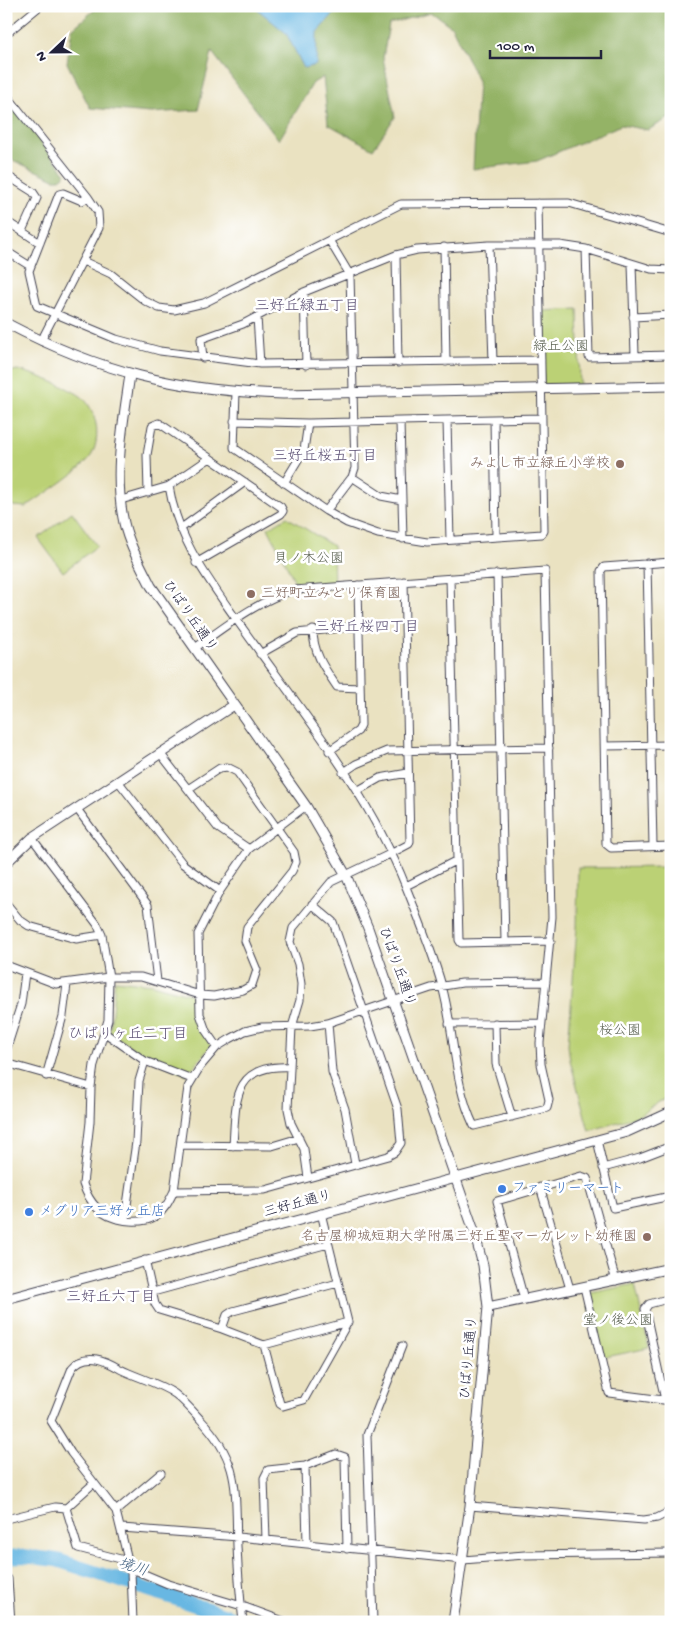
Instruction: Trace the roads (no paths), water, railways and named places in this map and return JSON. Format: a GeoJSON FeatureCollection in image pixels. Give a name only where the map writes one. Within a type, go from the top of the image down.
{"type":"FeatureCollection","features":[{"type":"Feature","properties":{"kind":"street"},"geometry":{"type":"LineString","coordinates":[[6,34],[40,6]]}},
{"type":"Feature","properties":{"kind":"street"},"geometry":{"type":"LineString","coordinates":[[6,94],[98,212],[99,228],[41,341]]}},
{"type":"Feature","properties":{"kind":"street"},"geometry":{"type":"LineString","coordinates":[[6,175],[33,192],[37,198],[22,231]]}},
{"type":"Feature","properties":{"kind":"street"},"geometry":{"type":"LineString","coordinates":[[88,197],[82,201],[63,193],[59,194],[29,271],[36,303],[54,314],[116,339],[160,351],[260,364],[306,365],[541,360]]}},
{"type":"Feature","properties":{"kind":"street"},"geometry":{"type":"LineString","coordinates":[[236,392],[234,448],[326,511],[361,529],[403,539],[427,542],[542,534],[544,531],[538,203]]}},
{"type":"Feature","properties":{"kind":"street"},"geometry":{"type":"LineString","coordinates":[[83,261],[111,274],[145,301],[159,308],[174,310],[204,303],[401,204],[569,203],[671,232]]}},
{"type":"Feature","properties":{"kind":"street"},"geometry":{"type":"LineString","coordinates":[[6,221],[40,243]]}},
{"type":"Feature","properties":{"kind":"street"},"geometry":{"type":"LineString","coordinates":[[326,511],[352,477],[355,468],[350,275],[329,240]]}},
{"type":"Feature","properties":{"kind":"street"},"geometry":{"type":"LineString","coordinates":[[489,245],[492,361]]}},
{"type":"Feature","properties":{"kind":"street"},"geometry":{"type":"LineString","coordinates":[[203,358],[201,339],[257,317],[276,305],[304,292],[396,255],[444,247],[539,245],[586,249],[632,264],[671,270]]}},
{"type":"Feature","properties":{"kind":"street"},"geometry":{"type":"LineString","coordinates":[[444,247],[446,362]]}},
{"type":"Feature","properties":{"kind":"street"},"geometry":{"type":"LineString","coordinates":[[586,249],[587,355],[592,357],[671,355]]}},
{"type":"Feature","properties":{"kind":"street"},"geometry":{"type":"LineString","coordinates":[[6,251],[30,266]]}},
{"type":"Feature","properties":{"kind":"street"},"geometry":{"type":"LineString","coordinates":[[396,255],[398,363]]}},
{"type":"Feature","properties":{"kind":"street"},"geometry":{"type":"LineString","coordinates":[[632,264],[634,356]]}},
{"type":"Feature","properties":{"kind":"street"},"geometry":{"type":"LineString","coordinates":[[304,292],[306,365]]}},
{"type":"Feature","properties":{"kind":"street"},"geometry":{"type":"LineString","coordinates":[[633,317],[671,315]]}},
{"type":"Feature","properties":{"kind":"street"},"geometry":{"type":"LineString","coordinates":[[257,317],[260,364]]}},
{"type":"Feature","properties":{"kind":"street"},"geometry":{"type":"LineString","coordinates":[[6,323],[41,341],[130,375],[184,386],[236,392],[354,393],[671,386]]}},
{"type":"Feature","properties":{"kind":"street","name":"ひばり丘通り"},"geometry":{"type":"LineString","coordinates":[[130,375],[119,452],[124,524],[151,586],[306,806],[346,875],[368,928],[394,1000],[456,1177],[483,1264],[488,1307],[470,1506],[453,1622]]}},
{"type":"Feature","properties":{"kind":"street"},"geometry":{"type":"LineString","coordinates":[[234,421],[308,423],[542,418]]}},
{"type":"Feature","properties":{"kind":"street"},"geometry":{"type":"LineString","coordinates":[[494,419],[496,536]]}},
{"type":"Feature","properties":{"kind":"street"},"geometry":{"type":"LineString","coordinates":[[447,421],[450,540]]}},
{"type":"Feature","properties":{"kind":"street"},"geometry":{"type":"LineString","coordinates":[[400,422],[403,539]]}},
{"type":"Feature","properties":{"kind":"street"},"geometry":{"type":"LineString","coordinates":[[148,493],[147,455],[150,430],[155,423],[159,423],[281,507],[282,514],[196,563]]}},
{"type":"Feature","properties":{"kind":"street"},"geometry":{"type":"LineString","coordinates":[[284,483],[304,450],[308,423]]}},
{"type":"Feature","properties":{"kind":"street"},"geometry":{"type":"LineString","coordinates":[[121,500],[169,486],[210,458]]}},
{"type":"Feature","properties":{"kind":"street"},"geometry":{"type":"LineString","coordinates":[[352,477],[381,496],[402,500]]}},
{"type":"Feature","properties":{"kind":"street"},"geometry":{"type":"LineString","coordinates":[[180,529],[245,482]]}},
{"type":"Feature","properties":{"kind":"street"},"geometry":{"type":"LineString","coordinates":[[169,486],[172,507],[196,563],[236,619],[357,791],[392,853],[406,886],[442,987],[464,1103],[474,1126],[546,1108],[549,1103],[541,1064],[541,1023],[551,941],[546,575],[542,570],[294,590],[269,600],[236,619],[195,648]]}},
{"type":"Feature","properties":{"kind":"street"},"geometry":{"type":"LineString","coordinates":[[671,562],[604,567],[601,571],[606,844],[611,848],[671,846]]}},
{"type":"Feature","properties":{"kind":"street"},"geometry":{"type":"LineString","coordinates":[[647,563],[653,846]]}},
{"type":"Feature","properties":{"kind":"street"},"geometry":{"type":"LineString","coordinates":[[497,574],[505,942]]}},
{"type":"Feature","properties":{"kind":"street"},"geometry":{"type":"LineString","coordinates":[[450,578],[460,942],[551,941]]}},
{"type":"Feature","properties":{"kind":"street"},"geometry":{"type":"LineString","coordinates":[[308,1178],[304,1149],[288,1109],[292,1027],[300,1000],[301,984],[290,936],[293,928],[331,882],[392,853],[409,844],[410,841],[404,581]]}},
{"type":"Feature","properties":{"kind":"street"},"geometry":{"type":"LineString","coordinates":[[329,751],[360,728],[358,585]]}},
{"type":"Feature","properties":{"kind":"street"},"geometry":{"type":"LineString","coordinates":[[260,654],[291,635],[313,630],[358,626]]}},
{"type":"Feature","properties":{"kind":"street"},"geometry":{"type":"LineString","coordinates":[[313,630],[314,644],[320,662],[338,688],[360,688]]}},
{"type":"Feature","properties":{"kind":"street"},"geometry":{"type":"LineString","coordinates":[[6,863],[32,838],[234,705]]}},
{"type":"Feature","properties":{"kind":"street"},"geometry":{"type":"LineString","coordinates":[[605,746],[671,745]]}},
{"type":"Feature","properties":{"kind":"street"},"geometry":{"type":"LineString","coordinates":[[344,773],[379,754],[408,749],[549,748]]}},
{"type":"Feature","properties":{"kind":"street"},"geometry":{"type":"LineString","coordinates":[[160,753],[218,828],[249,849]]}},
{"type":"Feature","properties":{"kind":"street"},"geometry":{"type":"LineString","coordinates":[[6,965],[56,984],[109,977],[141,977],[200,995],[226,995],[248,988],[254,981],[256,970],[245,941],[247,927],[290,874],[296,862],[294,852],[240,776],[231,769],[218,768],[188,789]]}},
{"type":"Feature","properties":{"kind":"street"},"geometry":{"type":"LineString","coordinates":[[357,791],[380,778],[408,773]]}},
{"type":"Feature","properties":{"kind":"street"},"geometry":{"type":"LineString","coordinates":[[118,781],[182,864],[220,891]]}},
{"type":"Feature","properties":{"kind":"street"},"geometry":{"type":"LineString","coordinates":[[217,1047],[203,1024],[198,934],[220,891],[249,849],[306,806]]}},
{"type":"Feature","properties":{"kind":"street"},"geometry":{"type":"LineString","coordinates":[[77,809],[148,904],[157,981]]}},
{"type":"Feature","properties":{"kind":"street"},"geometry":{"type":"LineString","coordinates":[[32,838],[91,913],[102,935],[109,977],[109,1010],[90,1087],[90,1122],[84,1184],[86,1193],[97,1208],[104,1213],[125,1219],[139,1221],[156,1215],[167,1205],[174,1191],[186,1100],[192,1079],[217,1047],[240,1033],[252,1029],[328,1023],[394,1000],[469,982],[546,982]]}},
{"type":"Feature","properties":{"kind":"street"},"geometry":{"type":"LineString","coordinates":[[406,886],[457,860]]}},
{"type":"Feature","properties":{"kind":"street"},"geometry":{"type":"LineString","coordinates":[[6,903],[20,920],[30,926],[76,939],[102,935]]}},
{"type":"Feature","properties":{"kind":"street"},"geometry":{"type":"LineString","coordinates":[[174,1191],[258,1191],[392,1154],[400,1147],[402,1138],[396,1100],[333,922],[312,904]]}},
{"type":"Feature","properties":{"kind":"street"},"geometry":{"type":"LineString","coordinates":[[6,1051],[21,1004],[25,973]]}},
{"type":"Feature","properties":{"kind":"street"},"geometry":{"type":"LineString","coordinates":[[46,1076],[63,1016],[67,984]]}},
{"type":"Feature","properties":{"kind":"street"},"geometry":{"type":"LineString","coordinates":[[328,1023],[332,1072],[345,1109],[355,1164]]}},
{"type":"Feature","properties":{"kind":"street"},"geometry":{"type":"LineString","coordinates":[[495,1023],[496,1064],[512,1117]]}},
{"type":"Feature","properties":{"kind":"street"},"geometry":{"type":"LineString","coordinates":[[449,1024],[541,1023]]}},
{"type":"Feature","properties":{"kind":"street"},"geometry":{"type":"LineString","coordinates":[[105,1032],[145,1061],[192,1079]]}},
{"type":"Feature","properties":{"kind":"street"},"geometry":{"type":"LineString","coordinates":[[125,1219],[136,1142],[139,1081],[145,1061]]}},
{"type":"Feature","properties":{"kind":"street"},"geometry":{"type":"LineString","coordinates":[[6,1063],[46,1076],[90,1087]]}},
{"type":"Feature","properties":{"kind":"street"},"geometry":{"type":"LineString","coordinates":[[233,1146],[236,1098],[243,1082],[254,1073],[267,1067],[290,1068]]}},
{"type":"Feature","properties":{"kind":"street","name":"三好丘通り"},"geometry":{"type":"LineString","coordinates":[[6,1299],[144,1260],[597,1140],[636,1129],[671,1112]]}},
{"type":"Feature","properties":{"kind":"street"},"geometry":{"type":"LineString","coordinates":[[181,1145],[279,1145],[299,1138]]}},
{"type":"Feature","properties":{"kind":"street"},"geometry":{"type":"LineString","coordinates":[[597,1140],[611,1204],[615,1208],[671,1196]]}},
{"type":"Feature","properties":{"kind":"street"},"geometry":{"type":"LineString","coordinates":[[603,1168],[640,1158],[671,1146]]}},
{"type":"Feature","properties":{"kind":"street"},"geometry":{"type":"LineString","coordinates":[[524,1299],[497,1201],[581,1176],[586,1178],[616,1281]]}},
{"type":"Feature","properties":{"kind":"street"},"geometry":{"type":"LineString","coordinates":[[540,1188],[570,1289]]}},
{"type":"Feature","properties":{"kind":"street"},"geometry":{"type":"LineString","coordinates":[[264,1345],[280,1404],[283,1406],[304,1400],[348,1322],[321,1213]]}},
{"type":"Feature","properties":{"kind":"street"},"geometry":{"type":"LineString","coordinates":[[153,1292],[328,1244]]}},
{"type":"Feature","properties":{"kind":"street"},"geometry":{"type":"LineString","coordinates":[[144,1260],[159,1310],[222,1329],[264,1345],[348,1322]]}},
{"type":"Feature","properties":{"kind":"street"},"geometry":{"type":"LineString","coordinates":[[488,1307],[671,1268]]}},
{"type":"Feature","properties":{"kind":"street"},"geometry":{"type":"LineString","coordinates":[[222,1329],[227,1314],[233,1311],[338,1283]]}},
{"type":"Feature","properties":{"kind":"street"},"geometry":{"type":"LineString","coordinates":[[584,1287],[609,1393],[668,1400],[645,1309],[649,1304],[671,1298]]}},
{"type":"Feature","properties":{"kind":"street"},"geometry":{"type":"LineString","coordinates":[[372,1622],[367,1435],[402,1346]]}},
{"type":"Feature","properties":{"kind":"street"},"geometry":{"type":"LineString","coordinates":[[133,1622],[130,1567],[122,1528],[116,1511],[51,1422],[72,1368],[82,1360],[92,1358],[105,1361],[133,1376],[167,1389],[185,1403],[217,1436],[231,1466],[236,1492],[244,1622]]}},
{"type":"Feature","properties":{"kind":"street"},"geometry":{"type":"LineString","coordinates":[[266,1540],[264,1478],[268,1470],[305,1466],[336,1454],[345,1457],[347,1549]]}},
{"type":"Feature","properties":{"kind":"street"},"geometry":{"type":"LineString","coordinates":[[305,1466],[306,1544]]}},
{"type":"Feature","properties":{"kind":"street"},"geometry":{"type":"LineString","coordinates":[[116,1511],[160,1472]]}},
{"type":"Feature","properties":{"kind":"street"},"geometry":{"type":"LineString","coordinates":[[6,1519],[55,1507],[66,1508],[94,1483]]}},
{"type":"Feature","properties":{"kind":"street"},"geometry":{"type":"LineString","coordinates":[[470,1506],[644,1520],[657,1518],[671,1511]]}},
{"type":"Feature","properties":{"kind":"street"},"geometry":{"type":"LineString","coordinates":[[66,1508],[78,1548],[130,1567],[168,1584],[286,1622]]}},
{"type":"Feature","properties":{"kind":"street"},"geometry":{"type":"LineString","coordinates":[[122,1528],[238,1537],[463,1560],[525,1555],[671,1553]]}},
{"type":"Feature","properties":{"kind":"street"},"geometry":{"type":"LineString","coordinates":[[6,1579],[8,1579],[11,1622]]}},
{"type":"Feature","properties":{"kind":"water"},"geometry":{"type":"Polygon","coordinates":[[[263,6],[341,6],[317,32],[316,65],[304,68],[286,33],[256,8],[263,6]]]}},
{"type":"Feature","properties":{"kind":"waterway","name":"境川"},"geometry":{"type":"LineString","coordinates":[[6,1557],[23,1556],[57,1560],[247,1622]]}},
{"type":"Feature","properties":{"kind":"place","name":"みよし市立緑丘小学校"},"geometry":{"type":"Point","coordinates":[620,464]}},
{"type":"Feature","properties":{"kind":"place","name":"三好町立みどり保育園"},"geometry":{"type":"Point","coordinates":[251,594]}},
{"type":"Feature","properties":{"kind":"place","name":"ファミリーマート"},"geometry":{"type":"Point","coordinates":[502,1189]}},
{"type":"Feature","properties":{"kind":"place","name":"メグリア三好ヶ丘店"},"geometry":{"type":"Point","coordinates":[29,1212]}},
{"type":"Feature","properties":{"kind":"place","name":"名古屋柳城短期大学附属三好丘聖マーガレット幼稚園"},"geometry":{"type":"Point","coordinates":[647,1237]}},
{"type":"Feature","properties":{"kind":"district","name":"三好丘緑五丁目"},"geometry":{"type":"Point","coordinates":[307,307]}},
{"type":"Feature","properties":{"kind":"district","name":"三好丘桜五丁目"},"geometry":{"type":"Point","coordinates":[325,457]}},
{"type":"Feature","properties":{"kind":"district","name":"三好丘桜四丁目"},"geometry":{"type":"Point","coordinates":[367,628]}},
{"type":"Feature","properties":{"kind":"district","name":"ひばりヶ丘二丁目"},"geometry":{"type":"Point","coordinates":[128,1035]}},
{"type":"Feature","properties":{"kind":"district","name":"三好丘六丁目"},"geometry":{"type":"Point","coordinates":[111,1298]}},
{"type":"Feature","properties":{"kind":"park label","name":"緑丘公園"},"geometry":{"type":"Point","coordinates":[561,347]}},
{"type":"Feature","properties":{"kind":"park label","name":"貝ノ木公園"},"geometry":{"type":"Point","coordinates":[309,559]}},
{"type":"Feature","properties":{"kind":"park label","name":"桜公園"},"geometry":{"type":"Point","coordinates":[620,1031]}},
{"type":"Feature","properties":{"kind":"park label","name":"堂ノ後公園"},"geometry":{"type":"Point","coordinates":[618,1321]}}]}
